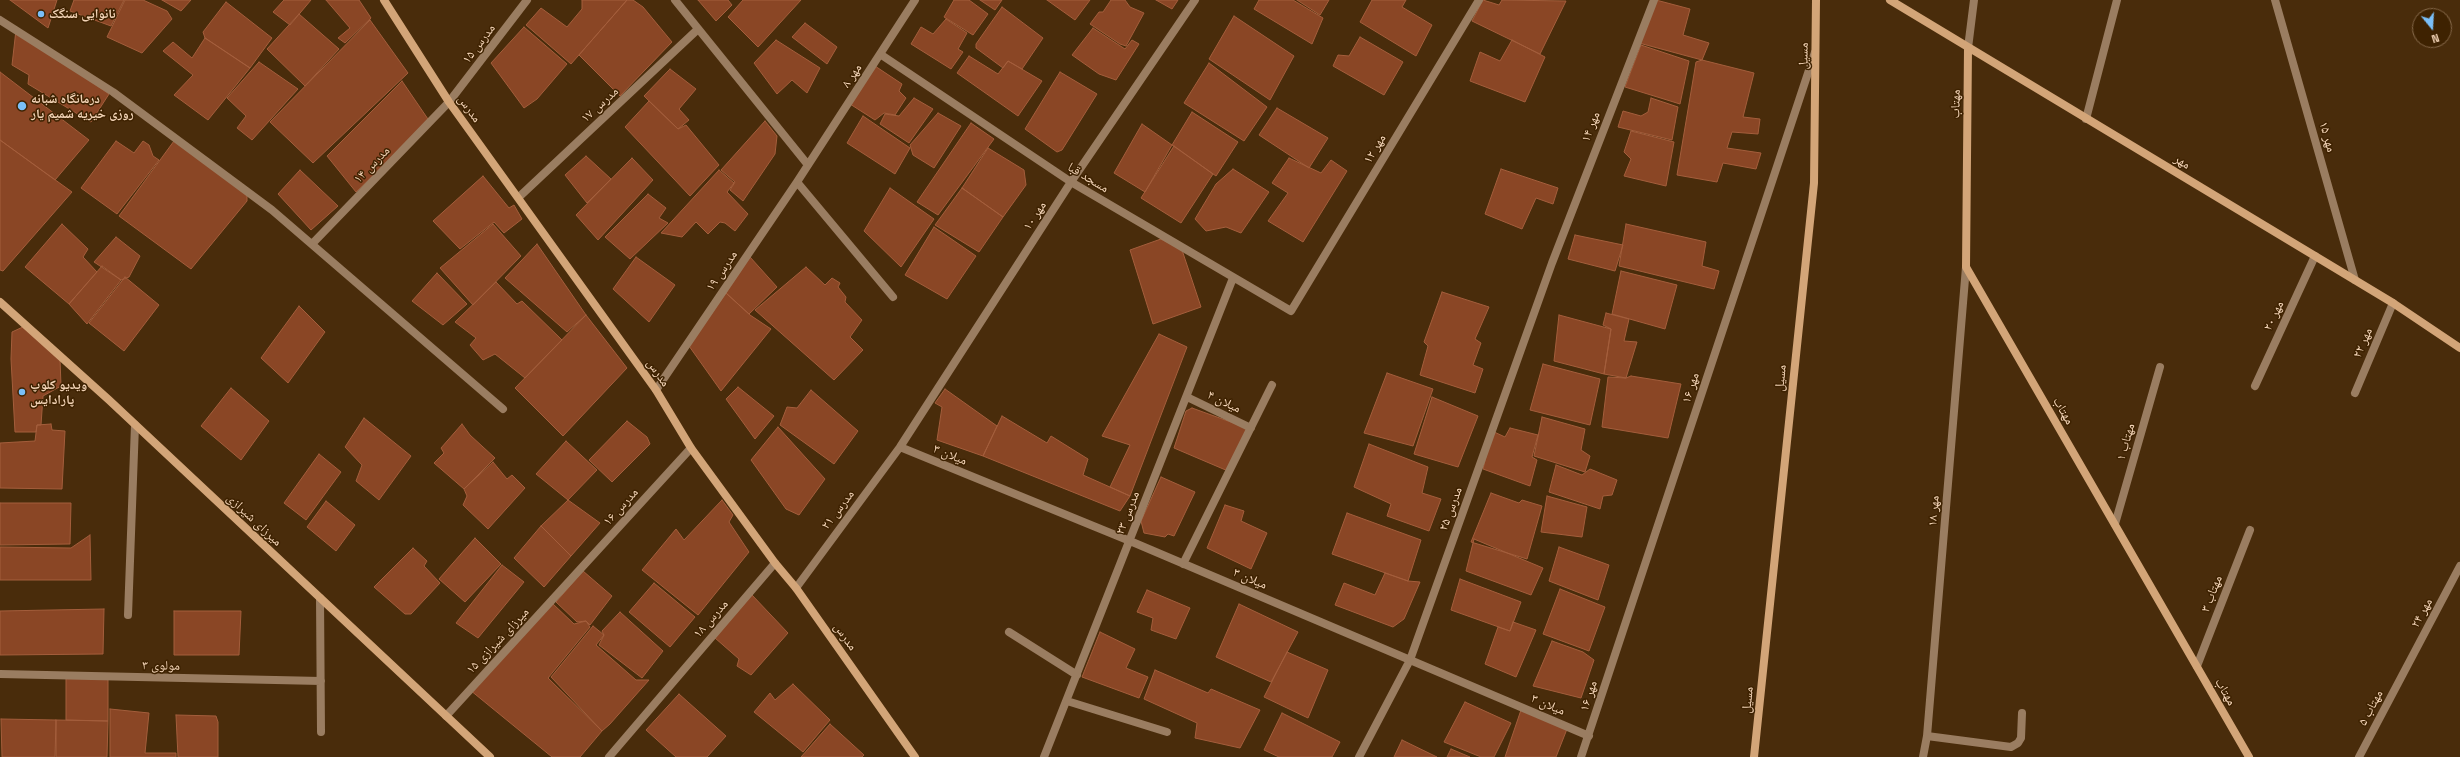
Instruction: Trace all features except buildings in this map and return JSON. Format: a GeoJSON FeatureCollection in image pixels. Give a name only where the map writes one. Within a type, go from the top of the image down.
{"type":"FeatureCollection","features":[{"type":"Feature","properties":{"kind":"street","name":"مدرس"},"geometry":{"type":"LineString","coordinates":[[384,0],[449,102],[519,197],[656,390],[691,448],[775,563],[796,588],[915,757]]}},
{"type":"Feature","properties":{"kind":"street","name":"مدرس ۱۵"},"geometry":{"type":"LineString","coordinates":[[449,102],[527,0]]}},
{"type":"Feature","properties":{"kind":"street"},"geometry":{"type":"LineString","coordinates":[[675,0],[697,30],[808,165]]}},
{"type":"Feature","properties":{"kind":"street","name":"مهر ۸"},"geometry":{"type":"LineString","coordinates":[[808,165],[915,0]]}},
{"type":"Feature","properties":{"kind":"street","name":"مهر ۱۰"},"geometry":{"type":"LineString","coordinates":[[900,447],[1071,182],[1194,0]]}},
{"type":"Feature","properties":{"kind":"street","name":"مهر ۱۲"},"geometry":{"type":"LineString","coordinates":[[1291,311],[1479,0]]}},
{"type":"Feature","properties":{"kind":"street","name":"مهر ۱۴"},"geometry":{"type":"LineString","coordinates":[[1552,263],[1654,0]]}},
{"type":"Feature","properties":{"kind":"street","name":"مسیل"},"geometry":{"type":"LineString","coordinates":[[1754,757],[1814,183],[1816,0]]}},
{"type":"Feature","properties":{"kind":"street","name":"مهر"},"geometry":{"type":"LineString","coordinates":[[1890,0],[2356,280],[2460,348]]}},
{"type":"Feature","properties":{"kind":"street"},"geometry":{"type":"LineString","coordinates":[[1968,48],[1974,0]]}},
{"type":"Feature","properties":{"kind":"street"},"geometry":{"type":"LineString","coordinates":[[2086,118],[2117,0]]}},
{"type":"Feature","properties":{"kind":"street","name":"مهر ۱۵"},"geometry":{"type":"LineString","coordinates":[[2275,0],[2356,280]]}},
{"type":"Feature","properties":{"kind":"street"},"geometry":{"type":"LineString","coordinates":[[0,20],[113,92],[272,210],[503,409]]}},
{"type":"Feature","properties":{"kind":"street","name":"مدرس ۱۷"},"geometry":{"type":"LineString","coordinates":[[519,197],[697,30]]}},
{"type":"Feature","properties":{"kind":"street","name":"مهر ۱۶"},"geometry":{"type":"LineString","coordinates":[[1581,757],[1816,48]]}},
{"type":"Feature","properties":{"kind":"street","name":"مهتاب"},"geometry":{"type":"LineString","coordinates":[[1968,48],[1966,267],[2249,757]]}},
{"type":"Feature","properties":{"kind":"street","name":"مسجد قبا"},"geometry":{"type":"LineString","coordinates":[[880,54],[1071,182],[1291,311]]}},
{"type":"Feature","properties":{"kind":"street","name":"مدرس ۱۴"},"geometry":{"type":"LineString","coordinates":[[312,244],[449,102]]}},
{"type":"Feature","properties":{"kind":"street","name":"مدرس ۱۹"},"geometry":{"type":"LineString","coordinates":[[656,390],[808,165]]}},
{"type":"Feature","properties":{"kind":"street"},"geometry":{"type":"LineString","coordinates":[[797,182],[893,297]]}},
{"type":"Feature","properties":{"kind":"street","name":"مهر ۲۰"},"geometry":{"type":"LineString","coordinates":[[2255,386],[2315,256]]}},
{"type":"Feature","properties":{"kind":"street","name":"مدرس ۲۵"},"geometry":{"type":"LineString","coordinates":[[1359,757],[1410,660],[1552,263]]}},
{"type":"Feature","properties":{"kind":"street","name":"مهر ۱۸"},"geometry":{"type":"LineString","coordinates":[[1923,757],[1927,736],[1966,267]]}},
{"type":"Feature","properties":{"kind":"street","name":"مدرس ۲۳"},"geometry":{"type":"LineString","coordinates":[[1044,757],[1233,278]]}},
{"type":"Feature","properties":{"kind":"street","name":"میرزای شیرازی"},"geometry":{"type":"LineString","coordinates":[[0,302],[135,425],[490,757]]}},
{"type":"Feature","properties":{"kind":"street","name":"مهر ۲۲"},"geometry":{"type":"LineString","coordinates":[[2355,393],[2393,303]]}},
{"type":"Feature","properties":{"kind":"street","name":"مهتاب ۱"},"geometry":{"type":"LineString","coordinates":[[2115,524],[2160,367]]}},
{"type":"Feature","properties":{"kind":"street"},"geometry":{"type":"LineString","coordinates":[[1183,564],[1272,385]]}},
{"type":"Feature","properties":{"kind":"street","name":"میلان ۴"},"geometry":{"type":"LineString","coordinates":[[1187,397],[1251,428]]}},
{"type":"Feature","properties":{"kind":"street"},"geometry":{"type":"LineString","coordinates":[[128,614],[135,425]]}},
{"type":"Feature","properties":{"kind":"street","name":"میلان ۳"},"geometry":{"type":"LineString","coordinates":[[900,447],[1183,564],[1589,736]]}},
{"type":"Feature","properties":{"kind":"street","name":"مدرس ۲۱"},"geometry":{"type":"LineString","coordinates":[[796,588],[900,447]]}},
{"type":"Feature","properties":{"kind":"street","name":"مدرس ۱۶"},"geometry":{"type":"LineString","coordinates":[[568,582],[691,448]]}},
{"type":"Feature","properties":{"kind":"street","name":"مهتاب ۳"},"geometry":{"type":"LineString","coordinates":[[2197,666],[2250,530]]}},
{"type":"Feature","properties":{"kind":"street","name":"مدرس ۱۸"},"geometry":{"type":"LineString","coordinates":[[609,757],[775,563]]}},
{"type":"Feature","properties":{"kind":"street","name":"مهر ۲۴"},"geometry":{"type":"LineString","coordinates":[[2404,671],[2460,566]]}},
{"type":"Feature","properties":{"kind":"street","name":"میرزای شیرازی ۱۵"},"geometry":{"type":"LineString","coordinates":[[446,716],[568,582]]}},
{"type":"Feature","properties":{"kind":"street"},"geometry":{"type":"LineString","coordinates":[[320,598],[321,732]]}},
{"type":"Feature","properties":{"kind":"street"},"geometry":{"type":"LineString","coordinates":[[1008,632],[1077,675]]}},
{"type":"Feature","properties":{"kind":"street","name":"مهتاب ۵"},"geometry":{"type":"LineString","coordinates":[[2358,757],[2404,671]]}},
{"type":"Feature","properties":{"kind":"street","name":"مولوی ۳"},"geometry":{"type":"LineString","coordinates":[[0,674],[321,682]]}},
{"type":"Feature","properties":{"kind":"street"},"geometry":{"type":"LineString","coordinates":[[1067,701],[1167,732]]}},
{"type":"Feature","properties":{"kind":"street"},"geometry":{"type":"LineString","coordinates":[[1927,736],[2011,747],[2018,744],[2021,738],[2022,713]]}},
{"type":"Feature","properties":{"kind":"place","name":"نانوایی سنگک"},"geometry":{"type":"Point","coordinates":[41,14]}},
{"type":"Feature","properties":{"kind":"place","name":"درمانگاه شبانه روزی خیریه شمیم یار"},"geometry":{"type":"Point","coordinates":[22,106]}},
{"type":"Feature","properties":{"kind":"place","name":"ویدیو کلوپ پارادایس"},"geometry":{"type":"Point","coordinates":[22,392]}}]}
